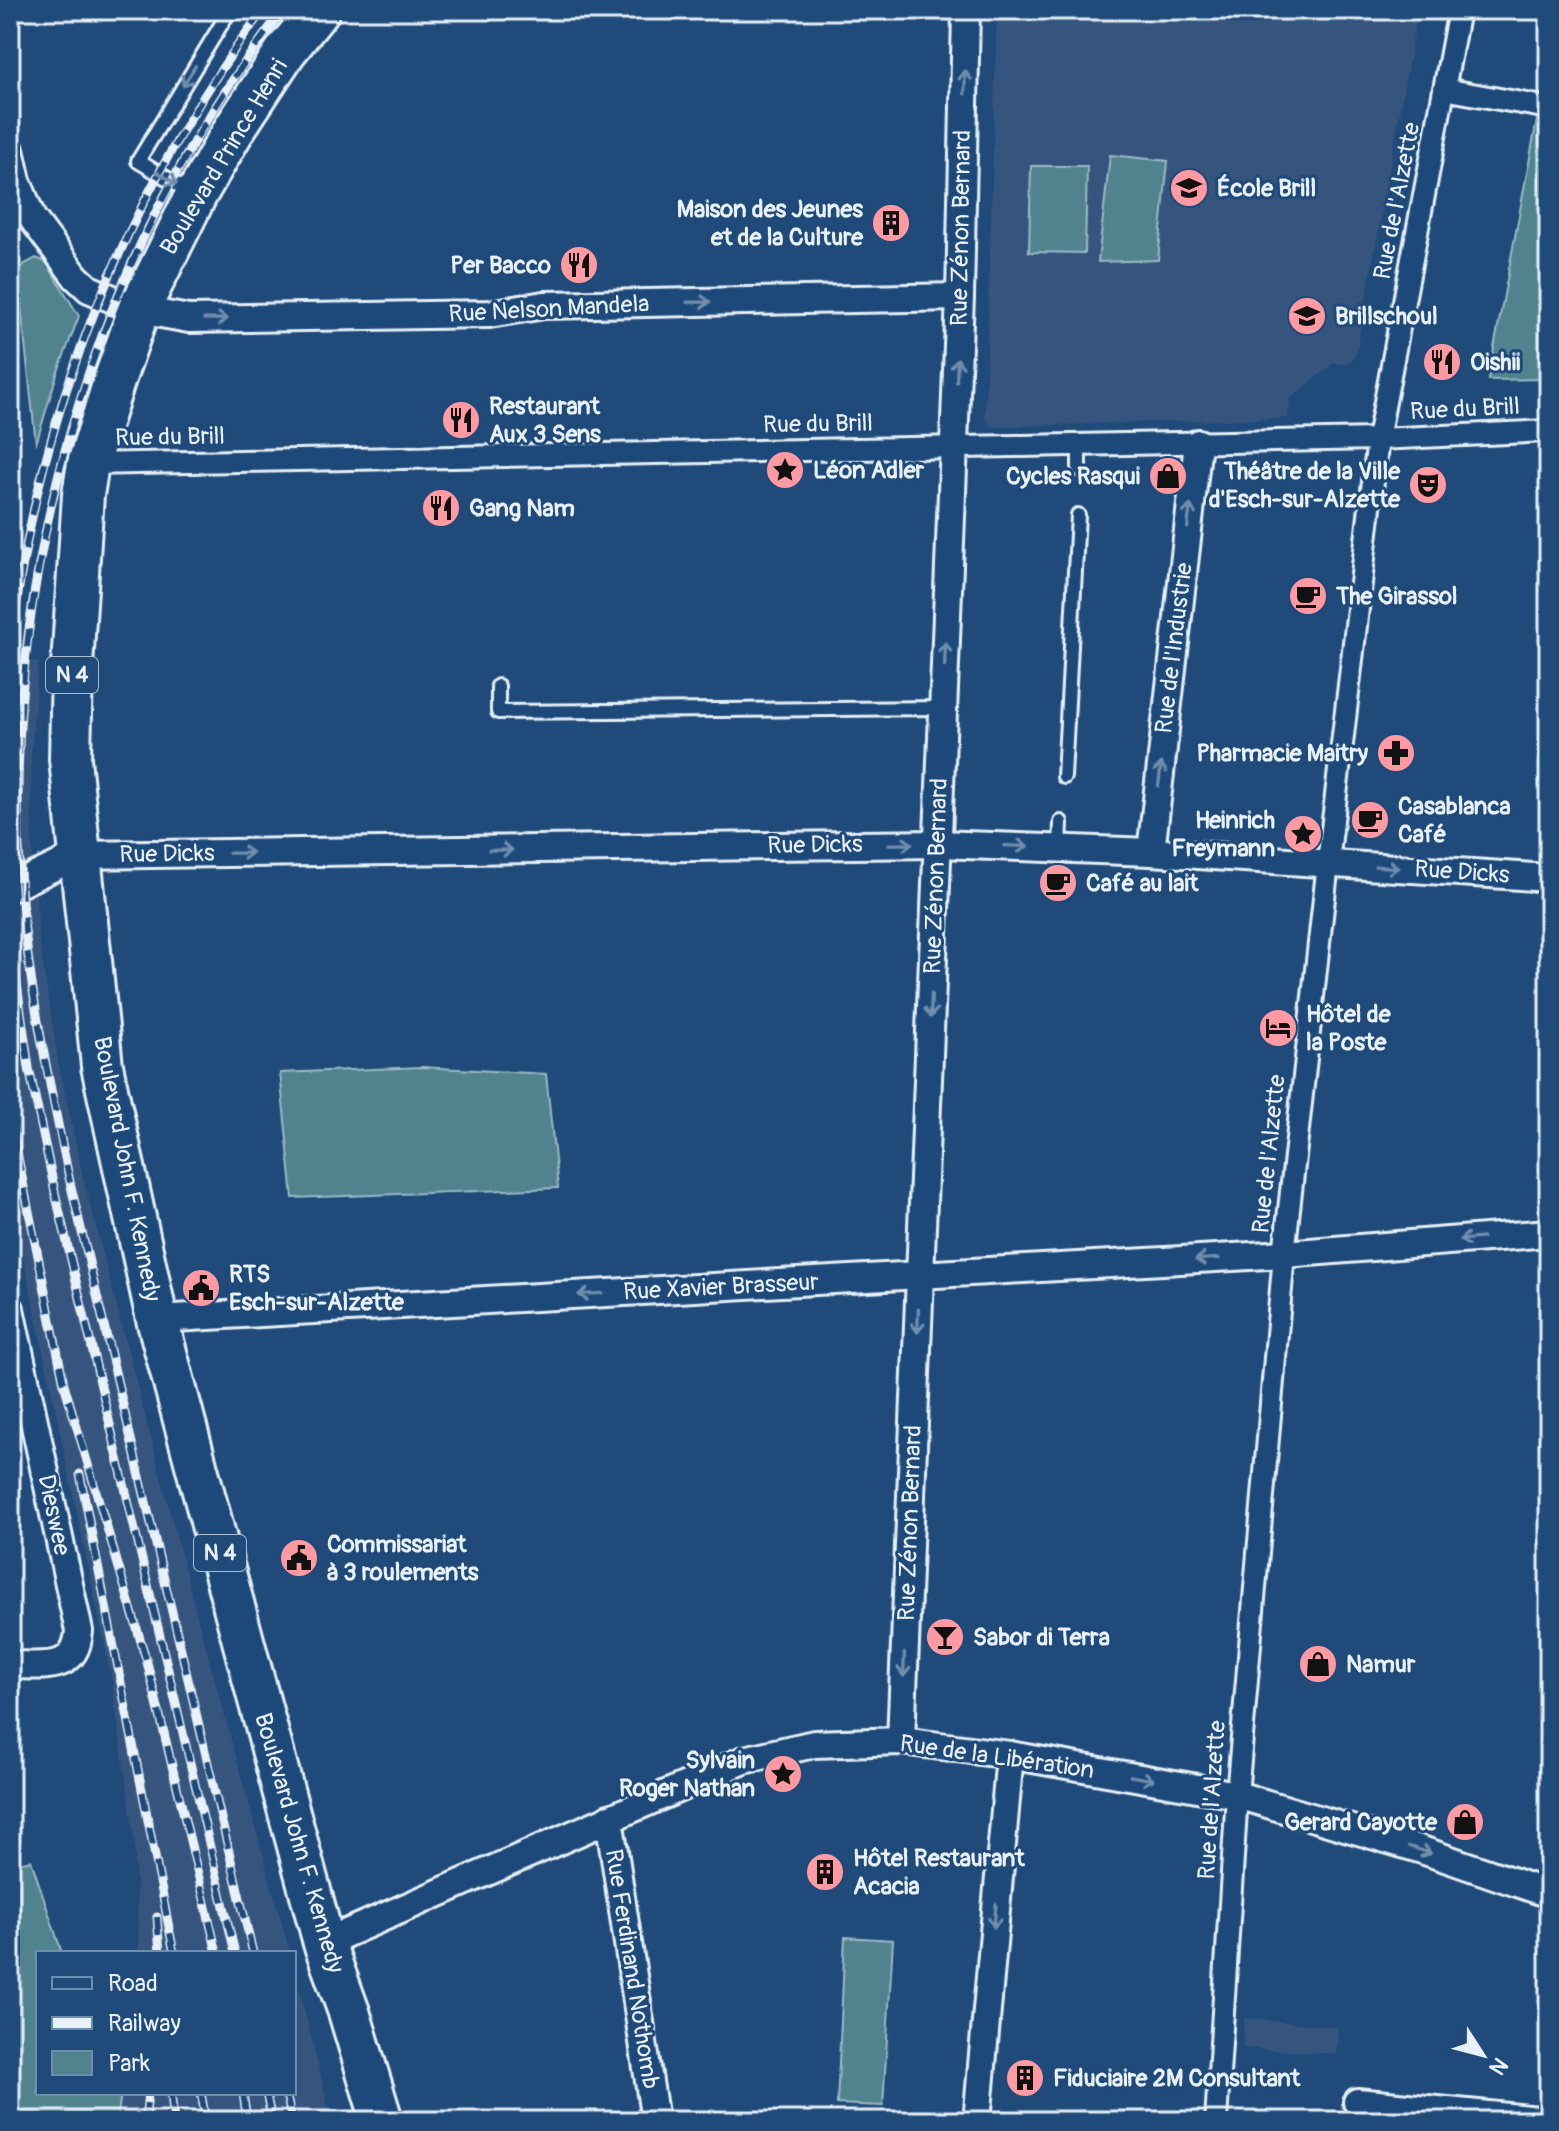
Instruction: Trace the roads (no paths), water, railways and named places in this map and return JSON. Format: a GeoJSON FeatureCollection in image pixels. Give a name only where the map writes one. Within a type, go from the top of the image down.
{"type":"FeatureCollection","features":[{"type":"Feature","properties":{"kind":"main road","name":"Boulevard Prince Henri"},"geometry":{"type":"LineString","coordinates":[[139,310],[196,195],[235,128],[285,52],[319,10]]}},
{"type":"Feature","properties":{"kind":"main road","name":"Boulevard John F. Kennedy"},"geometry":{"type":"LineString","coordinates":[[139,310],[88,464],[83,495],[72,666],[70,759],[102,1066],[157,1319],[324,1943],[382,2121]]}},
{"type":"Feature","properties":{"kind":"main road","name":"Boulevard John F. Kennedy"},"geometry":{"type":"LineString","coordinates":[[349,2012],[398,2121]]}},
{"type":"Feature","properties":{"kind":"street","name":"Rue Zénon Bernard"},"geometry":{"type":"LineString","coordinates":[[901,1741],[960,297],[966,10]]}},
{"type":"Feature","properties":{"kind":"street","name":"Rue de l'Alzette"},"geometry":{"type":"LineString","coordinates":[[1216,2121],[1237,1795],[1284,1254],[1328,863],[1378,439],[1459,10]]}},
{"type":"Feature","properties":{"kind":"street"},"geometry":{"type":"LineString","coordinates":[[1444,89],[1549,108]]}},
{"type":"Feature","properties":{"kind":"street","name":"Rue Nelson Mandela"},"geometry":{"type":"LineString","coordinates":[[10,150],[17,181],[32,218],[76,277],[89,289],[139,310],[189,319],[473,315],[544,305],[960,297]]}},
{"type":"Feature","properties":{"kind":"street","name":"Rue du Brill"},"geometry":{"type":"LineString","coordinates":[[88,464],[1378,439],[1549,431]]}},
{"type":"Feature","properties":{"kind":"street","name":"Rue de l'Industrie"},"geometry":{"type":"LineString","coordinates":[[1151,852],[1198,443]]}},
{"type":"Feature","properties":{"kind":"street","name":"Rue Dicks"},"geometry":{"type":"LineString","coordinates":[[79,855],[938,844],[1060,835],[1151,852],[1549,878]]}},
{"type":"Feature","properties":{"kind":"street"},"geometry":{"type":"LineString","coordinates":[[10,888],[79,855]]}},
{"type":"Feature","properties":{"kind":"street","name":"Rue Xavier Brasseur"},"geometry":{"type":"LineString","coordinates":[[157,1319],[1284,1254],[1549,1233]]}},
{"type":"Feature","properties":{"kind":"street","name":"Dieswee"},"geometry":{"type":"LineString","coordinates":[[10,1309],[79,1631],[78,1648],[68,1661],[51,1665],[10,1665]]}},
{"type":"Feature","properties":{"kind":"street","name":"Rue de la Libération"},"geometry":{"type":"LineString","coordinates":[[324,1943],[744,1760],[814,1744],[901,1741],[1010,1755],[1237,1795],[1419,1849],[1549,1894]]}},
{"type":"Feature","properties":{"kind":"street"},"geometry":{"type":"LineString","coordinates":[[977,2121],[1010,1755]]}},
{"type":"Feature","properties":{"kind":"street","name":"Rue Ferdinand Nothomb"},"geometry":{"type":"LineString","coordinates":[[609,1818],[655,2121]]}},
{"type":"Feature","properties":{"kind":"street"},"geometry":{"type":"LineString","coordinates":[[1357,2102],[1549,2121]]}},
{"type":"Feature","properties":{"kind":"lane"},"geometry":{"type":"LineString","coordinates":[[196,195],[138,161],[230,10]]}},
{"type":"Feature","properties":{"kind":"lane"},"geometry":{"type":"LineString","coordinates":[[1079,445],[1079,469]]}},
{"type":"Feature","properties":{"kind":"lane"},"geometry":{"type":"LineString","coordinates":[[1064,777],[1078,515]]}},
{"type":"Feature","properties":{"kind":"lane"},"geometry":{"type":"LineString","coordinates":[[498,686],[498,712],[943,708]]}},
{"type":"Feature","properties":{"kind":"railway"},"geometry":{"type":"LineString","coordinates":[[10,657],[22,570],[40,484],[64,399],[93,316],[128,235],[168,157],[213,82],[263,10]]}},
{"type":"Feature","properties":{"kind":"railway"},"geometry":{"type":"LineString","coordinates":[[253,1951],[70,1182],[48,1072],[24,925],[18,771],[26,654],[44,539],[72,425],[110,315],[158,208],[216,106],[283,10]]}},
{"type":"Feature","properties":{"kind":"railway"},"geometry":{"type":"LineString","coordinates":[[10,935],[29,1068],[55,1192],[235,1951]]}},
{"type":"Feature","properties":{"kind":"railway"},"geometry":{"type":"LineString","coordinates":[[10,1118],[64,1384],[147,1662],[217,1951]]}},
{"type":"Feature","properties":{"kind":"railway"},"geometry":{"type":"LineString","coordinates":[[80,1474],[174,1951]]}},
{"type":"Feature","properties":{"kind":"railway"},"geometry":{"type":"LineString","coordinates":[[157,1917],[160,1951]]}},
{"type":"Feature","properties":{"kind":"railway"},"geometry":{"type":"LineString","coordinates":[[145,2121],[148,2095]]}},
{"type":"Feature","properties":{"kind":"railway"},"geometry":{"type":"LineString","coordinates":[[171,2095],[174,2121]]}},
{"type":"Feature","properties":{"kind":"railway"},"geometry":{"type":"LineString","coordinates":[[201,2095],[206,2121]]}},
{"type":"Feature","properties":{"kind":"railway"},"geometry":{"type":"LineString","coordinates":[[243,2095],[247,2121]]}},
{"type":"Feature","properties":{"kind":"railway"},"geometry":{"type":"LineString","coordinates":[[266,2095],[272,2121]]}},
{"type":"Feature","properties":{"kind":"railway"},"geometry":{"type":"LineString","coordinates":[[286,2095],[292,2121]]}},
{"type":"Feature","properties":{"kind":"place","name":"École Brill"},"geometry":{"type":"Point","coordinates":[1189,188]}},
{"type":"Feature","properties":{"kind":"place","name":"Maison des Jeunes et de la Culture"},"geometry":{"type":"Point","coordinates":[891,223]}},
{"type":"Feature","properties":{"kind":"place","name":"Per Bacco"},"geometry":{"type":"Point","coordinates":[579,265]}},
{"type":"Feature","properties":{"kind":"place","name":"Brillschoul"},"geometry":{"type":"Point","coordinates":[1307,316]}},
{"type":"Feature","properties":{"kind":"place","name":"Oishii"},"geometry":{"type":"Point","coordinates":[1442,362]}},
{"type":"Feature","properties":{"kind":"place","name":"Restaurant Aux 3 Sens"},"geometry":{"type":"Point","coordinates":[461,420]}},
{"type":"Feature","properties":{"kind":"place","name":"Léon Adler"},"geometry":{"type":"Point","coordinates":[785,470]}},
{"type":"Feature","properties":{"kind":"place","name":"Cycles Rasqui"},"geometry":{"type":"Point","coordinates":[1168,476]}},
{"type":"Feature","properties":{"kind":"place","name":"Théâtre de la Ville d'Esch-sur-Alzette"},"geometry":{"type":"Point","coordinates":[1428,485]}},
{"type":"Feature","properties":{"kind":"place","name":"Gang Nam"},"geometry":{"type":"Point","coordinates":[441,508]}},
{"type":"Feature","properties":{"kind":"place","name":"The Girassol"},"geometry":{"type":"Point","coordinates":[1308,596]}},
{"type":"Feature","properties":{"kind":"place","name":"Pharmacie Maitry"},"geometry":{"type":"Point","coordinates":[1396,753]}},
{"type":"Feature","properties":{"kind":"place","name":"Casablanca Café"},"geometry":{"type":"Point","coordinates":[1370,820]}},
{"type":"Feature","properties":{"kind":"place","name":"Heinrich Freymann"},"geometry":{"type":"Point","coordinates":[1303,834]}},
{"type":"Feature","properties":{"kind":"place","name":"Café au lait"},"geometry":{"type":"Point","coordinates":[1058,883]}},
{"type":"Feature","properties":{"kind":"place","name":"Hôtel de la Poste"},"geometry":{"type":"Point","coordinates":[1278,1028]}},
{"type":"Feature","properties":{"kind":"place","name":"RTS Esch-sur-Alzette"},"geometry":{"type":"Point","coordinates":[201,1288]}},
{"type":"Feature","properties":{"kind":"place","name":"Commissariat à 3 roulements"},"geometry":{"type":"Point","coordinates":[299,1558]}},
{"type":"Feature","properties":{"kind":"place","name":"Sabor di Terra"},"geometry":{"type":"Point","coordinates":[945,1637]}},
{"type":"Feature","properties":{"kind":"place","name":"Namur"},"geometry":{"type":"Point","coordinates":[1318,1664]}},
{"type":"Feature","properties":{"kind":"place","name":"Sylvain Roger Nathan"},"geometry":{"type":"Point","coordinates":[783,1774]}},
{"type":"Feature","properties":{"kind":"place","name":"Gerard Cayotte"},"geometry":{"type":"Point","coordinates":[1465,1822]}},
{"type":"Feature","properties":{"kind":"place","name":"Hôtel Restaurant Acacia"},"geometry":{"type":"Point","coordinates":[825,1872]}},
{"type":"Feature","properties":{"kind":"place","name":"Fiduciaire 2M Consultant"},"geometry":{"type":"Point","coordinates":[1025,2078]}}]}
